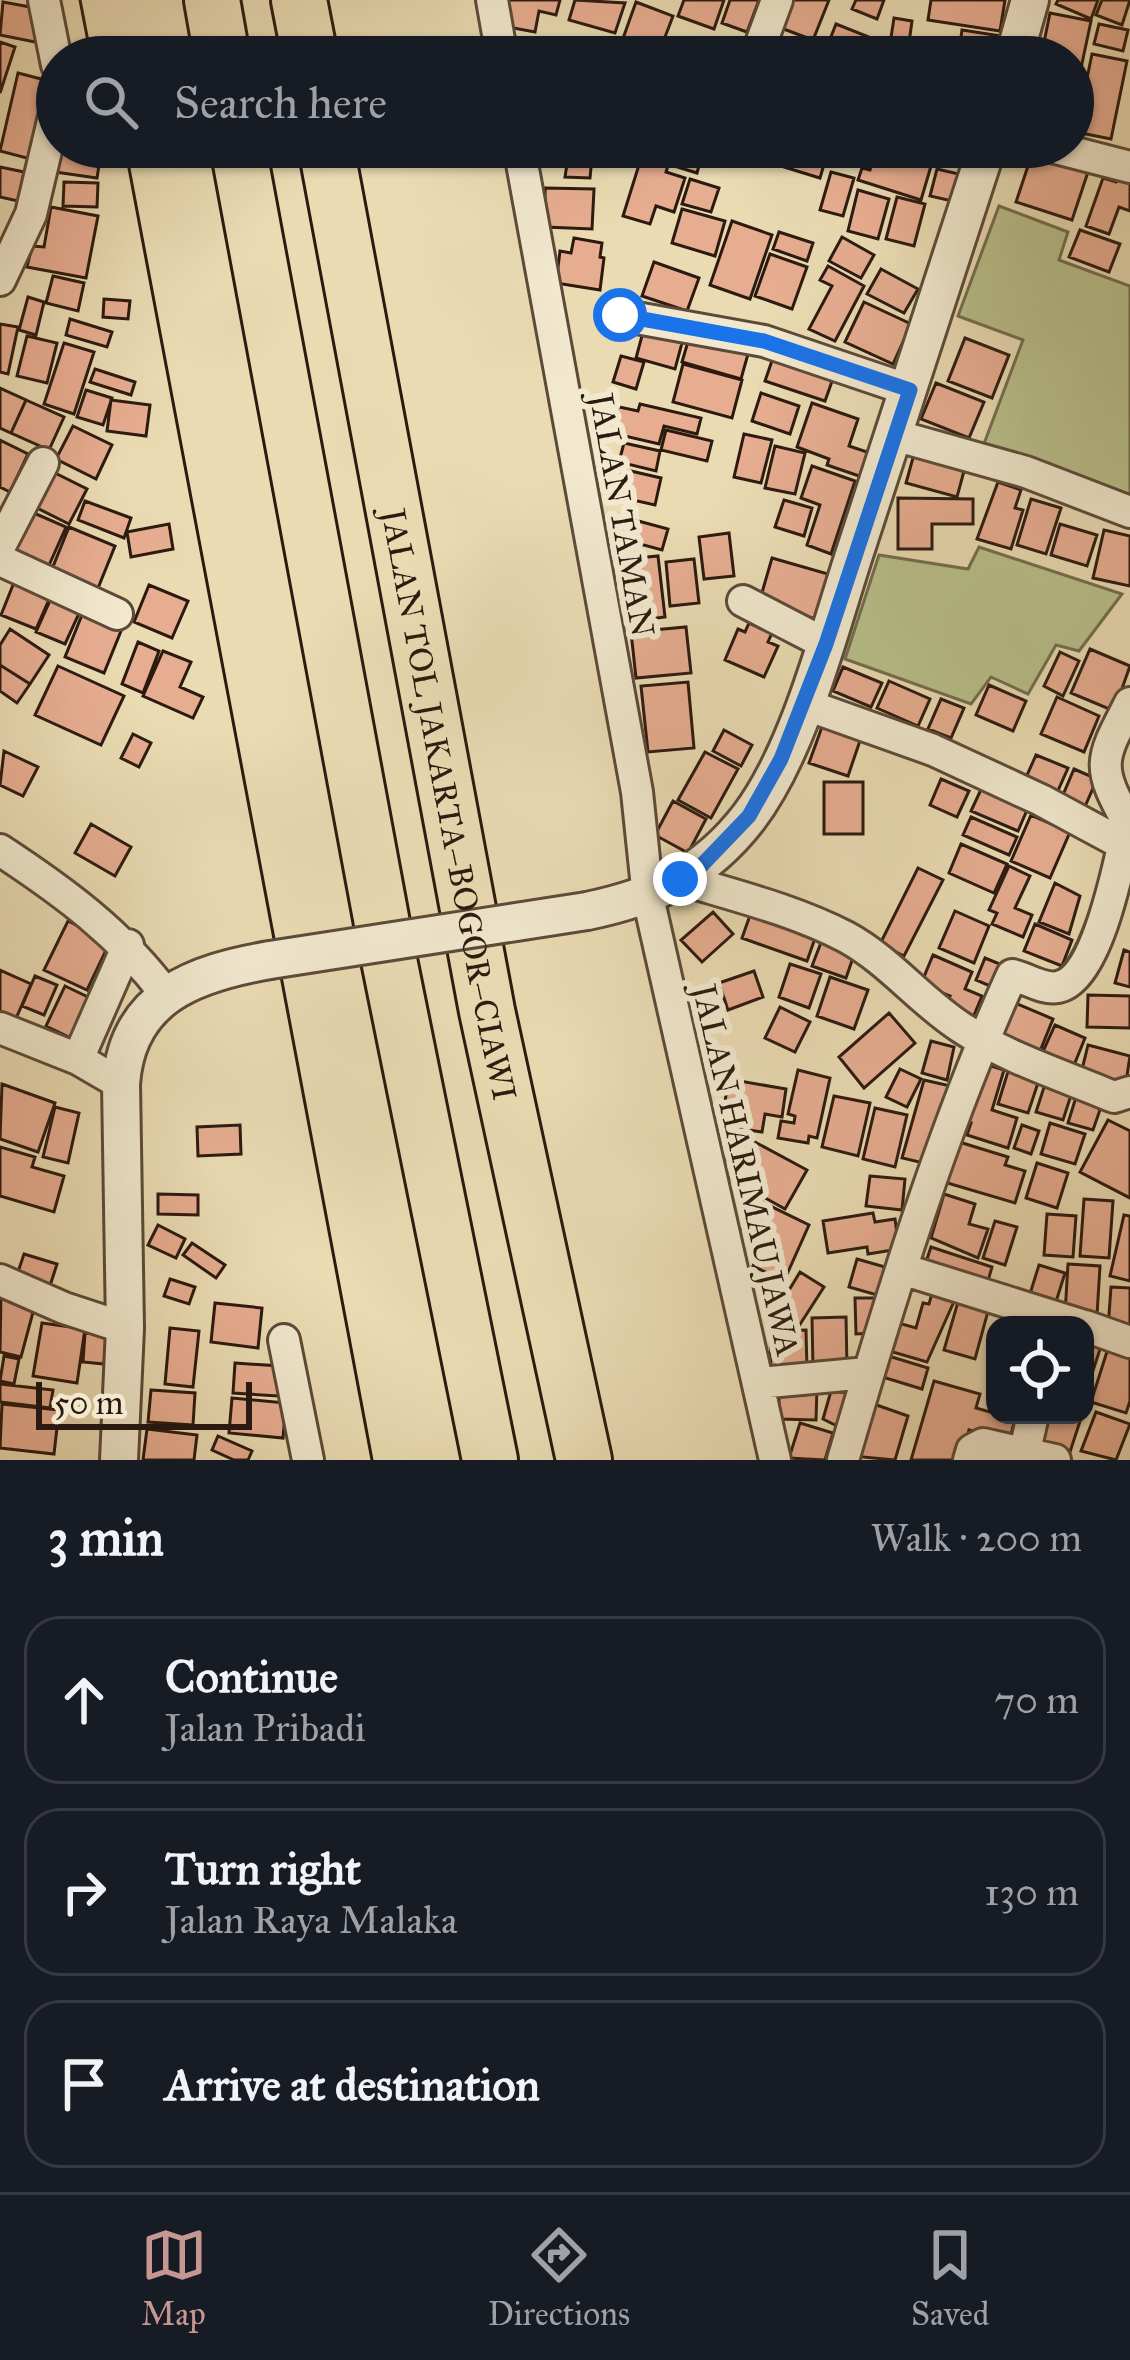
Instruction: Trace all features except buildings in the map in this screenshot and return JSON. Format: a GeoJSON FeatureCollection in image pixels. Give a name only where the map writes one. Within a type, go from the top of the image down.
{"type":"FeatureCollection","features":[{"type":"Feature","properties":{"kind":"highway"},"geometry":{"type":"LineString","coordinates":[[212,0],[218,36]]}},
{"type":"Feature","properties":{"kind":"highway"},"geometry":{"type":"LineString","coordinates":[[299,0],[307,36]]}},
{"type":"Feature","properties":{"kind":"highway"},"geometry":{"type":"LineString","coordinates":[[315,36],[321,0]]}},
{"type":"Feature","properties":{"kind":"highway"},"geometry":{"type":"LineString","coordinates":[[242,168],[382,922],[490,1460]]}},
{"type":"Feature","properties":{"kind":"highway","name":"JALAN TOL JAKARTA–BOGOR–CIAWI"},"geometry":{"type":"LineString","coordinates":[[330,168],[487,1010],[584,1460]]}},
{"type":"Feature","properties":{"kind":"street"},"geometry":{"type":"LineString","coordinates":[[44,0],[51,36]]}},
{"type":"Feature","properties":{"kind":"street"},"geometry":{"type":"LineString","coordinates":[[492,0],[498,36]]}},
{"type":"Feature","properties":{"kind":"street"},"geometry":{"type":"LineString","coordinates":[[764,36],[777,0]]}},
{"type":"Feature","properties":{"kind":"street"},"geometry":{"type":"LineString","coordinates":[[1020,36],[1030,0]]}},
{"type":"Feature","properties":{"kind":"street"},"geometry":{"type":"LineString","coordinates":[[1094,157],[1130,166]]}},
{"type":"Feature","properties":{"kind":"street"},"geometry":{"type":"LineString","coordinates":[[0,280],[31,214],[42,168]]}},
{"type":"Feature","properties":{"kind":"street","name":"JALAN TAMAN"},"geometry":{"type":"LineString","coordinates":[[523,168],[638,792],[664,888]]}},
{"type":"Feature","properties":{"kind":"street"},"geometry":{"type":"LineString","coordinates":[[118,1460],[125,1328],[121,1084],[126,1046],[141,1022],[167,996],[207,972],[587,911],[664,888],[700,867],[749,816],[804,704],[980,168]]}},
{"type":"Feature","properties":{"kind":"street"},"geometry":{"type":"LineString","coordinates":[[620,315],[764,341],[910,390]]}},
{"type":"Feature","properties":{"kind":"street"},"geometry":{"type":"LineString","coordinates":[[894,435],[1026,472],[1130,512]]}},
{"type":"Feature","properties":{"kind":"street"},"geometry":{"type":"LineString","coordinates":[[0,546],[43,463]]}},
{"type":"Feature","properties":{"kind":"street"},"geometry":{"type":"LineString","coordinates":[[0,560],[117,614]]}},
{"type":"Feature","properties":{"kind":"street"},"geometry":{"type":"LineString","coordinates":[[743,601],[826,644]]}},
{"type":"Feature","properties":{"kind":"street"},"geometry":{"type":"LineString","coordinates":[[845,1460],[867,1373],[902,1269],[982,1041],[1012,975],[1051,988],[1066,985],[1092,955],[1127,847],[1128,823],[1112,796],[1103,761],[1130,703]]}},
{"type":"Feature","properties":{"kind":"street"},"geometry":{"type":"LineString","coordinates":[[804,704],[933,750],[1127,847]]}},
{"type":"Feature","properties":{"kind":"street"},"geometry":{"type":"LineString","coordinates":[[0,850],[68,895],[128,945],[167,996]]}},
{"type":"Feature","properties":{"kind":"street"},"geometry":{"type":"LineString","coordinates":[[664,888],[801,917],[878,957],[935,1009],[982,1041],[1114,1097],[1130,1092]]}},
{"type":"Feature","properties":{"kind":"street","name":"JALAN HARIMAU JAWA"},"geometry":{"type":"LineString","coordinates":[[664,888],[775,1460]]}},
{"type":"Feature","properties":{"kind":"street"},"geometry":{"type":"LineString","coordinates":[[78,1059],[128,945]]}},
{"type":"Feature","properties":{"kind":"street"},"geometry":{"type":"LineString","coordinates":[[0,1028],[78,1059],[121,1084]]}},
{"type":"Feature","properties":{"kind":"street"},"geometry":{"type":"LineString","coordinates":[[902,1269],[1047,1316]]}},
{"type":"Feature","properties":{"kind":"street"},"geometry":{"type":"LineString","coordinates":[[0,1280],[125,1328]]}},
{"type":"Feature","properties":{"kind":"street"},"geometry":{"type":"LineString","coordinates":[[1094,1331],[1130,1342]]}},
{"type":"Feature","properties":{"kind":"street"},"geometry":{"type":"LineString","coordinates":[[284,1340],[308,1460]]}},
{"type":"Feature","properties":{"kind":"street"},"geometry":{"type":"LineString","coordinates":[[759,1383],[867,1373]]}},
{"type":"Feature","properties":{"kind":"street"},"geometry":{"type":"LineString","coordinates":[[969,1460],[972,1450],[983,1444],[1040,1455],[1035,1424]]}},
{"type":"Feature","properties":{"kind":"green space"},"geometry":{"type":"Polygon","coordinates":[[[999,206],[1068,232],[1059,260],[1130,286],[1130,504],[982,449],[1023,340],[958,316],[999,206]]]}},
{"type":"Feature","properties":{"kind":"green space"},"geometry":{"type":"Polygon","coordinates":[[[979,547],[1122,594],[1079,651],[1056,645],[1028,694],[991,677],[971,704],[845,659],[879,555],[968,569],[979,547]]]}},
{"type":"Feature","properties":{"kind":"tram line"},"geometry":{"type":"LineString","coordinates":[[80,0],[87,36]]}},
{"type":"Feature","properties":{"kind":"tram line"},"geometry":{"type":"LineString","coordinates":[[129,168],[372,1460]]}},
{"type":"Feature","properties":{"kind":"route"},"geometry":{"type":"LineString","coordinates":[[620,315],[764,341],[910,390],[826,644],[781,759],[749,816],[700,867],[680,879]]}}]}
